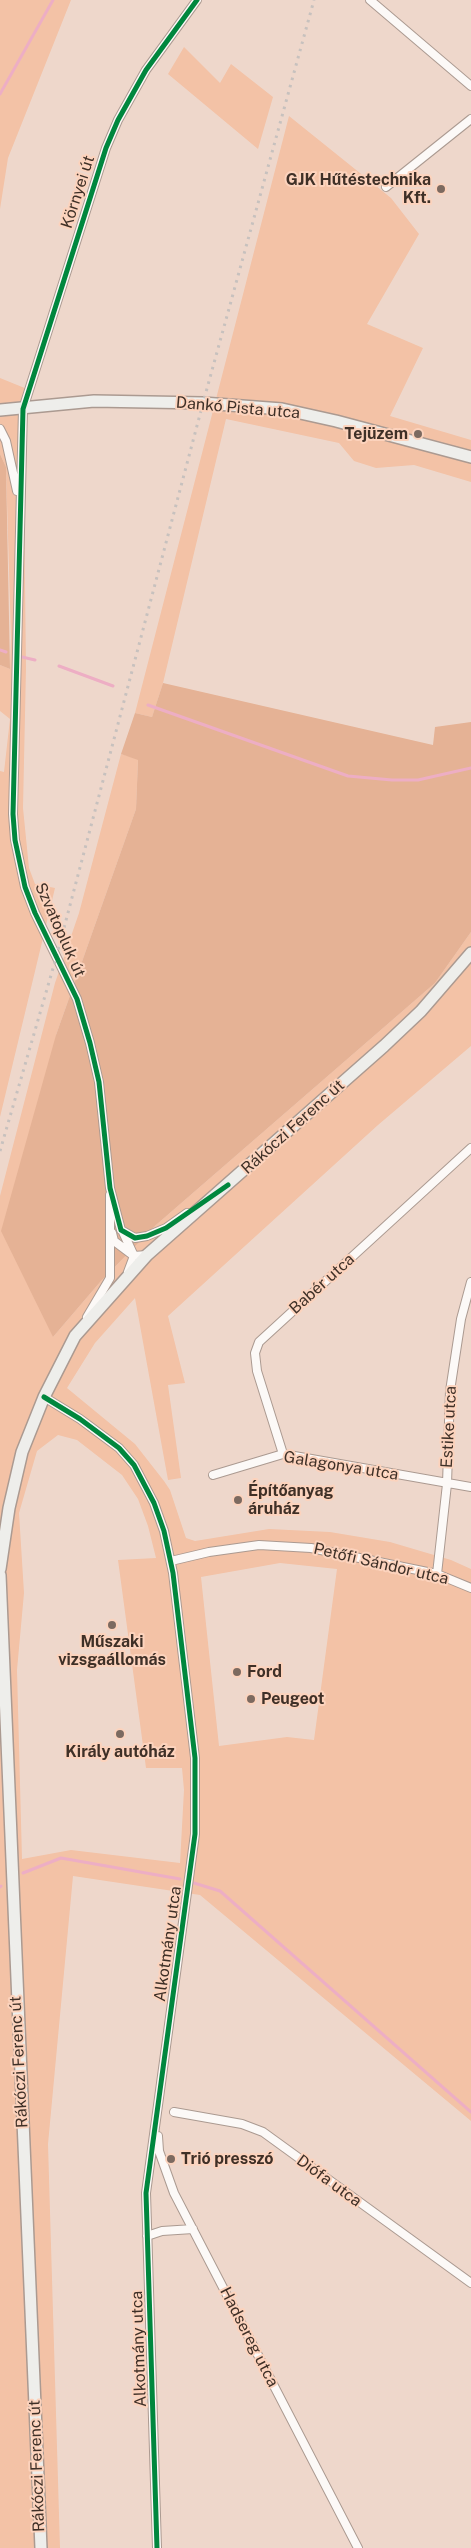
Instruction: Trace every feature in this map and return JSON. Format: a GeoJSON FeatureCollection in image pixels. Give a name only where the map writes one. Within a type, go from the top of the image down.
{"type":"FeatureCollection","features":[{"type":"Feature","properties":{"kind":"main road","name":"Dankó Pista utca"},"geometry":{"type":"LineString","coordinates":[[0,410],[23,410],[94,401],[203,403],[282,409],[336,421],[471,457]]}},
{"type":"Feature","properties":{"kind":"main road","name":"Rákóczi Ferenc út"},"geometry":{"type":"LineString","coordinates":[[0,1569],[9,1508],[19,1466],[44,1397],[75,1336],[147,1255],[228,1185],[421,1011],[471,953]]}},
{"type":"Feature","properties":{"kind":"main road","name":"Rákóczi Ferenc út"},"geometry":{"type":"LineString","coordinates":[[0,1575],[41,2548]]}},
{"type":"Feature","properties":{"kind":"street","name":"Környei út"},"geometry":{"type":"LineString","coordinates":[[23,410],[32,376],[108,141],[128,99],[146,70],[197,0]]}},
{"type":"Feature","properties":{"kind":"street"},"geometry":{"type":"LineString","coordinates":[[370,0],[471,86]]}},
{"type":"Feature","properties":{"kind":"street"},"geometry":{"type":"LineString","coordinates":[[386,187],[471,119]]}},
{"type":"Feature","properties":{"kind":"street","name":"Szvatopluk út"},"geometry":{"type":"LineString","coordinates":[[23,410],[13,814],[15,840],[25,887],[35,913],[78,999],[99,1082],[110,1188],[110,1278],[75,1336]]}},
{"type":"Feature","properties":{"kind":"street","name":"Szvatopluk út"},"geometry":{"type":"LineString","coordinates":[[0,429],[6,441],[20,503]]}},
{"type":"Feature","properties":{"kind":"street","name":"Babér utca"},"geometry":{"type":"LineString","coordinates":[[283,1454],[257,1371],[255,1352],[259,1342],[471,1148]]}},
{"type":"Feature","properties":{"kind":"street"},"geometry":{"type":"LineString","coordinates":[[121,1230],[135,1238],[147,1236],[166,1228],[228,1185]]}},
{"type":"Feature","properties":{"kind":"street","name":"Szvatopluk út"},"geometry":{"type":"LineString","coordinates":[[110,1188],[121,1230],[134,1256]]}},
{"type":"Feature","properties":{"kind":"street"},"geometry":{"type":"LineString","coordinates":[[109,1222],[114,1241],[134,1256],[147,1255]]}},
{"type":"Feature","properties":{"kind":"street"},"geometry":{"type":"LineString","coordinates":[[125,1278],[134,1256]]}},
{"type":"Feature","properties":{"kind":"street","name":"Estike utca"},"geometry":{"type":"LineString","coordinates":[[437,1574],[447,1484],[450,1391],[461,1318],[471,1282]]}},
{"type":"Feature","properties":{"kind":"street","name":"Alkotmány utca"},"geometry":{"type":"LineString","coordinates":[[44,1397],[102,1435],[134,1465],[154,1503],[171,1561],[195,1758],[196,1834],[158,2121],[147,2183],[157,2548]]}},
{"type":"Feature","properties":{"kind":"street","name":"Galagonya utca"},"geometry":{"type":"LineString","coordinates":[[213,1475],[283,1454],[471,1487]]}},
{"type":"Feature","properties":{"kind":"street","name":"Petőfi Sándor utca"},"geometry":{"type":"LineString","coordinates":[[171,1561],[209,1552],[258,1545],[304,1547],[331,1550],[437,1574],[471,1588]]}},
{"type":"Feature","properties":{"kind":"street","name":"Diófa utca"},"geometry":{"type":"LineString","coordinates":[[174,2112],[242,2124],[263,2132],[471,2283]]}},
{"type":"Feature","properties":{"kind":"street","name":"Hadsereg utca"},"geometry":{"type":"LineString","coordinates":[[158,2121],[159,2151],[165,2171],[192,2229],[358,2548]]}},
{"type":"Feature","properties":{"kind":"street"},"geometry":{"type":"LineString","coordinates":[[147,2236],[162,2231],[192,2229]]}},
{"type":"Feature","properties":{"kind":"shaded area"},"geometry":{"type":"Polygon","coordinates":[[[0,0],[71,0],[8,158],[0,209],[0,0]]]}},
{"type":"Feature","properties":{"kind":"shaded area"},"geometry":{"type":"Polygon","coordinates":[[[184,47],[220,83],[231,64],[273,97],[258,149],[168,74],[184,47]]]}},
{"type":"Feature","properties":{"kind":"shaded area"},"geometry":{"type":"Polygon","coordinates":[[[289,116],[391,198],[419,234],[367,324],[423,348],[390,416],[471,440],[471,482],[414,465],[376,468],[354,461],[339,443],[226,419],[163,683],[152,717],[135,713],[289,116]]]}},
{"type":"Feature","properties":{"kind":"shaded area"},"geometry":{"type":"Polygon","coordinates":[[[0,378],[32,391],[23,416],[26,668],[23,808],[29,868],[35,884],[55,888],[0,1117],[0,771],[4,772],[10,719],[0,711],[0,665],[10,669],[11,638],[6,467],[0,454],[0,378]]]}},
{"type":"Feature","properties":{"kind":"shaded area"},"geometry":{"type":"Polygon","coordinates":[[[0,454],[6,467],[10,669],[0,665],[0,454]]]}},
{"type":"Feature","properties":{"kind":"shaded area"},"geometry":{"type":"Polygon","coordinates":[[[163,683],[433,745],[435,727],[471,722],[471,932],[435,983],[156,1225],[101,1281],[53,1337],[1,1231],[56,1035],[136,809],[138,760],[121,754],[135,713],[152,717],[163,683]]]}},
{"type":"Feature","properties":{"kind":"shaded area"},"geometry":{"type":"Polygon","coordinates":[[[121,754],[138,759],[136,809],[56,1035],[53,1337],[101,1281],[156,1225],[435,983],[471,932],[471,1046],[378,1125],[168,1316],[185,1383],[168,1385],[181,1478],[168,1480],[135,1298],[95,1343],[67,1388],[135,1444],[170,1490],[186,1538],[195,1541],[269,1529],[330,1532],[390,1542],[451,1560],[471,1569],[471,2121],[200,1895],[73,1876],[48,2144],[60,2548],[0,2548],[0,1196],[55,983],[79,913],[121,754]],[[58,1435],[37,1451],[19,1513],[24,1593],[17,1670],[22,1859],[71,1850],[180,1863],[184,1790],[182,1768],[146,1768],[118,1560],[156,1558],[148,1526],[138,1499],[122,1475],[77,1440],[58,1435]],[[280,1563],[201,1577],[219,1746],[287,1737],[314,1740],[337,1569],[280,1563]]]}},
{"type":"Feature","properties":{"kind":"waterway"},"geometry":{"type":"LineString","coordinates":[[0,94],[53,0]]}},
{"type":"Feature","properties":{"kind":"waterway"},"geometry":{"type":"LineString","coordinates":[[0,650],[6,652]]}},
{"type":"Feature","properties":{"kind":"waterway"},"geometry":{"type":"LineString","coordinates":[[22,657],[35,660]]}},
{"type":"Feature","properties":{"kind":"waterway"},"geometry":{"type":"LineString","coordinates":[[59,666],[113,686]]}},
{"type":"Feature","properties":{"kind":"waterway"},"geometry":{"type":"LineString","coordinates":[[148,705],[348,776],[418,780],[471,768]]}},
{"type":"Feature","properties":{"kind":"waterway"},"geometry":{"type":"LineString","coordinates":[[23,1873],[61,1858],[180,1879]]}},
{"type":"Feature","properties":{"kind":"waterway"},"geometry":{"type":"LineString","coordinates":[[194,1883],[220,1891],[471,2112]]}},
{"type":"Feature","properties":{"kind":"railway"},"geometry":{"type":"LineString","coordinates":[[0,1151],[56,958],[203,403],[314,0]]}},
{"type":"Feature","properties":{"kind":"cycle path"},"geometry":{"type":"LineString","coordinates":[[197,0],[146,70],[118,120],[106,148],[23,409],[13,814],[15,840],[25,887],[35,913],[77,999],[90,1043],[99,1082],[110,1188],[121,1230],[135,1238],[147,1236],[166,1228],[228,1185]]}},
{"type":"Feature","properties":{"kind":"cycle path"},"geometry":{"type":"LineString","coordinates":[[44,1397],[80,1419],[119,1448],[134,1465],[154,1503],[164,1531],[173,1573],[195,1758],[195,1834],[146,2193],[157,2548]]}},
{"type":"Feature","properties":{"kind":"place","name":"GJK Hűtéstechnika Kft."},"geometry":{"type":"Point","coordinates":[441,189]}},
{"type":"Feature","properties":{"kind":"place","name":"Tejüzem"},"geometry":{"type":"Point","coordinates":[418,434]}},
{"type":"Feature","properties":{"kind":"place","name":"Építőanyag áruház"},"geometry":{"type":"Point","coordinates":[238,1500]}},
{"type":"Feature","properties":{"kind":"place","name":"Műszaki vizsgaállomás"},"geometry":{"type":"Point","coordinates":[112,1625]}},
{"type":"Feature","properties":{"kind":"place","name":"Ford"},"geometry":{"type":"Point","coordinates":[237,1672]}},
{"type":"Feature","properties":{"kind":"place","name":"Peugeot"},"geometry":{"type":"Point","coordinates":[251,1699]}},
{"type":"Feature","properties":{"kind":"place","name":"Király autóház"},"geometry":{"type":"Point","coordinates":[120,1734]}},
{"type":"Feature","properties":{"kind":"place","name":"Trió presszó"},"geometry":{"type":"Point","coordinates":[171,2159]}}]}
